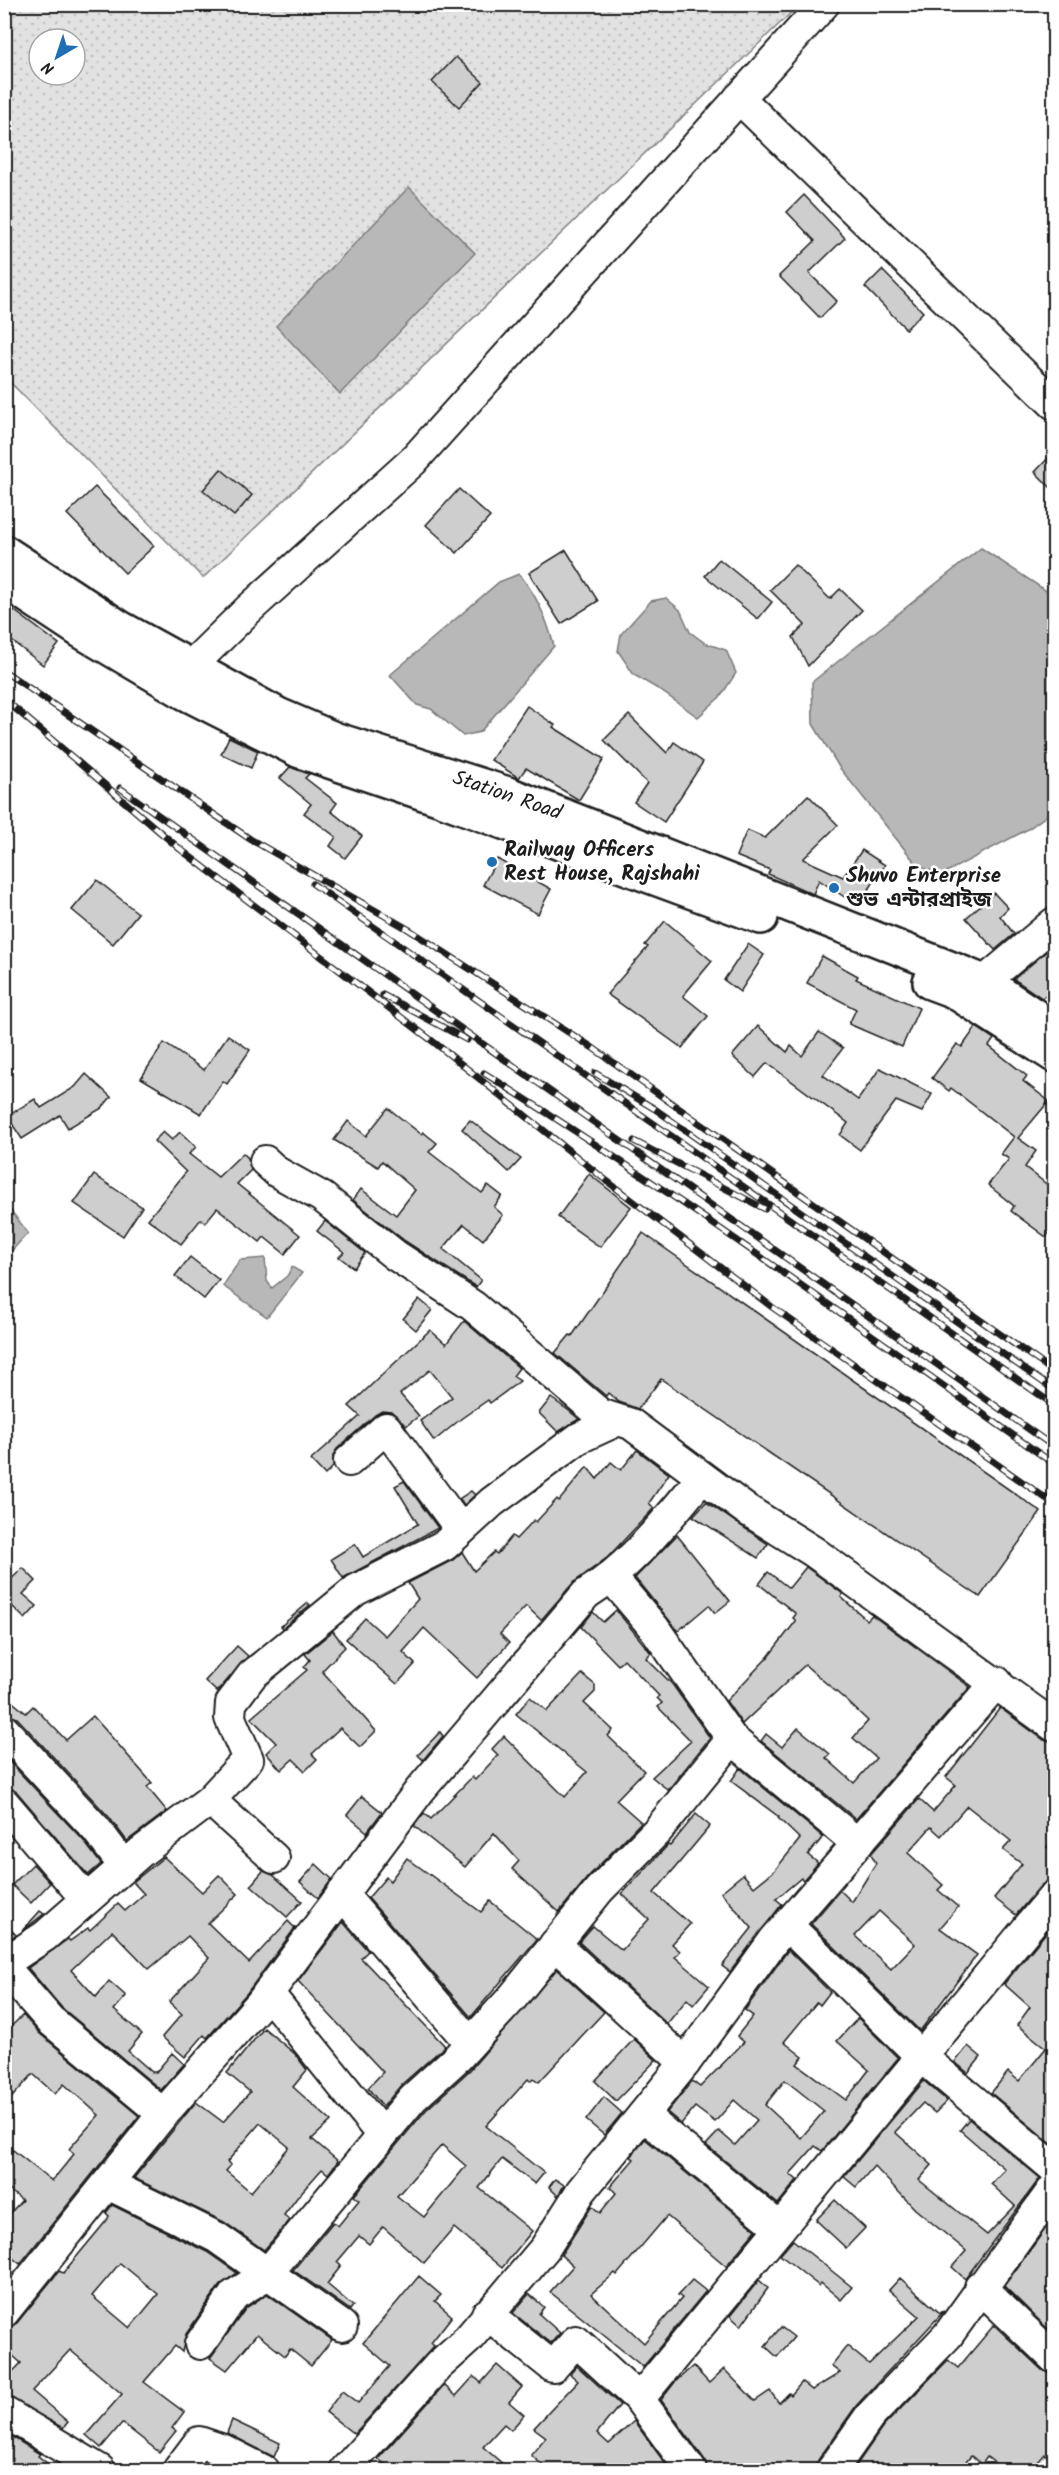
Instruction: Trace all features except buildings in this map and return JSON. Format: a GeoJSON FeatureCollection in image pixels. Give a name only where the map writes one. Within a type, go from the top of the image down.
{"type":"FeatureCollection","features":[{"type":"Feature","properties":{"kind":"main road","name":"Station Road"},"geometry":{"type":"LineString","coordinates":[[4,552],[120,628],[278,715],[334,739],[508,794],[984,982],[1054,1029]]}},
{"type":"Feature","properties":{"kind":"main road","name":"Station Road"},"geometry":{"type":"LineString","coordinates":[[4,580],[81,631],[184,692],[300,751],[441,799],[841,946],[944,987],[1016,1029],[1054,1055]]}},
{"type":"Feature","properties":{"kind":"street"},"geometry":{"type":"LineString","coordinates":[[190,667],[248,610],[413,460],[824,4]]}},
{"type":"Feature","properties":{"kind":"street"},"geometry":{"type":"LineString","coordinates":[[740,98],[1054,404]]}},
{"type":"Feature","properties":{"kind":"street"},"geometry":{"type":"LineString","coordinates":[[984,982],[1054,923]]}},
{"type":"Feature","properties":{"kind":"street"},"geometry":{"type":"LineString","coordinates":[[265,1161],[277,1172],[322,1197],[395,1255],[465,1300],[523,1346],[600,1414],[631,1424],[702,1478],[814,1552],[1054,1726]]}},
{"type":"Feature","properties":{"kind":"street"},"geometry":{"type":"LineString","coordinates":[[163,2114],[50,2020],[4,1965],[45,1936],[124,1866],[210,1800],[248,1759],[237,1737],[231,1703],[252,1675],[295,1637],[356,1590],[445,1545],[492,1502],[579,1438],[616,1421]]}},
{"type":"Feature","properties":{"kind":"street"},"geometry":{"type":"LineString","coordinates":[[349,1461],[386,1428],[461,1530]]}},
{"type":"Feature","properties":{"kind":"street"},"geometry":{"type":"LineString","coordinates":[[4,2312],[163,2114],[268,1993],[420,1790],[586,1594],[612,1578],[653,1536],[702,1478]]}},
{"type":"Feature","properties":{"kind":"street"},"geometry":{"type":"LineString","coordinates":[[612,1578],[655,1629],[732,1739],[856,1843]]}},
{"type":"Feature","properties":{"kind":"street"},"geometry":{"type":"LineString","coordinates":[[345,2470],[438,2366],[468,2339],[545,2248],[580,2192],[685,2064],[787,1925],[997,1683]]}},
{"type":"Feature","properties":{"kind":"street"},"geometry":{"type":"LineString","coordinates":[[4,1730],[96,1829],[124,1866]]}},
{"type":"Feature","properties":{"kind":"street"},"geometry":{"type":"LineString","coordinates":[[200,2343],[234,2295],[266,2275],[413,2098],[470,2043],[599,1890],[658,1830],[732,1739]]}},
{"type":"Feature","properties":{"kind":"street"},"geometry":{"type":"LineString","coordinates":[[210,1800],[274,1858]]}},
{"type":"Feature","properties":{"kind":"street"},"geometry":{"type":"LineString","coordinates":[[4,1803],[86,1899]]}},
{"type":"Feature","properties":{"kind":"street"},"geometry":{"type":"LineString","coordinates":[[342,1894],[470,2043]]}},
{"type":"Feature","properties":{"kind":"street"},"geometry":{"type":"LineString","coordinates":[[639,2399],[1054,1896]]}},
{"type":"Feature","properties":{"kind":"street"},"geometry":{"type":"LineString","coordinates":[[787,1925],[922,2057],[1054,2168]]}},
{"type":"Feature","properties":{"kind":"street"},"geometry":{"type":"LineString","coordinates":[[555,1944],[685,2064]]}},
{"type":"Feature","properties":{"kind":"street"},"geometry":{"type":"LineString","coordinates":[[268,1993],[382,2134]]}},
{"type":"Feature","properties":{"kind":"street"},"geometry":{"type":"LineString","coordinates":[[643,2115],[780,2229]]}},
{"type":"Feature","properties":{"kind":"street"},"geometry":{"type":"LineString","coordinates":[[108,2184],[216,2237],[266,2275],[342,2326]]}},
{"type":"Feature","properties":{"kind":"street"},"geometry":{"type":"LineString","coordinates":[[832,2470],[870,2416],[948,2335],[980,2287],[1054,2187]]}},
{"type":"Feature","properties":{"kind":"street"},"geometry":{"type":"LineString","coordinates":[[980,2287],[1054,2358]]}},
{"type":"Feature","properties":{"kind":"street"},"geometry":{"type":"LineString","coordinates":[[487,2314],[553,2367],[576,2341],[639,2399],[691,2470]]}},
{"type":"Feature","properties":{"kind":"street"},"geometry":{"type":"LineString","coordinates":[[4,2412],[100,2470]]}},
{"type":"Feature","properties":{"kind":"street"},"geometry":{"type":"LineString","coordinates":[[178,2470],[199,2442],[226,2451],[263,2470]]}},
{"type":"Feature","properties":{"kind":"shaded area"},"geometry":{"type":"Polygon","coordinates":[[[4,5],[799,5],[203,578],[5,377],[4,5]]]}},
{"type":"Feature","properties":{"kind":"shaded area"},"geometry":{"type":"Polygon","coordinates":[[[409,187],[475,253],[340,394],[276,326],[409,187]]]}},
{"type":"Feature","properties":{"kind":"shaded area"},"geometry":{"type":"Polygon","coordinates":[[[981,548],[1054,596],[1054,810],[1028,829],[941,875],[918,866],[839,767],[813,724],[812,682],[981,548]]]}},
{"type":"Feature","properties":{"kind":"shaded area"},"geometry":{"type":"Polygon","coordinates":[[[519,574],[541,608],[554,646],[480,732],[463,736],[431,709],[417,705],[390,675],[499,582],[519,574]]]}},
{"type":"Feature","properties":{"kind":"shaded area"},"geometry":{"type":"Polygon","coordinates":[[[666,598],[680,610],[690,632],[705,643],[726,650],[736,673],[721,696],[698,717],[634,675],[618,651],[621,634],[651,601],[666,598]]]}},
{"type":"Feature","properties":{"kind":"shaded area"},"geometry":{"type":"Polygon","coordinates":[[[5,1203],[28,1233],[5,1258],[5,1203]]]}},
{"type":"Feature","properties":{"kind":"shaded area"},"geometry":{"type":"Polygon","coordinates":[[[265,1258],[267,1281],[272,1288],[287,1276],[292,1267],[302,1273],[267,1317],[223,1286],[240,1260],[265,1258]]]}},
{"type":"Feature","properties":{"kind":"railway"},"geometry":{"type":"LineString","coordinates":[[4,671],[250,839],[408,929],[593,1048],[1054,1372]]}},
{"type":"Feature","properties":{"kind":"railway"},"geometry":{"type":"LineString","coordinates":[[4,699],[180,849],[435,1043],[603,1178],[772,1307],[1054,1504]]}},
{"type":"Feature","properties":{"kind":"railway"},"geometry":{"type":"LineString","coordinates":[[120,788],[1054,1447]]}},
{"type":"Feature","properties":{"kind":"railway"},"geometry":{"type":"LineString","coordinates":[[313,884],[1054,1405]]}},
{"type":"Feature","properties":{"kind":"railway"},"geometry":{"type":"LineString","coordinates":[[383,995],[467,1040]]}},
{"type":"Feature","properties":{"kind":"railway"},"geometry":{"type":"LineString","coordinates":[[484,1073],[701,1216],[1054,1464]]}},
{"type":"Feature","properties":{"kind":"railway"},"geometry":{"type":"LineString","coordinates":[[595,1073],[655,1109],[1054,1390]]}},
{"type":"Feature","properties":{"kind":"railway"},"geometry":{"type":"LineString","coordinates":[[634,1141],[765,1209]]}},
{"type":"Feature","properties":{"kind":"place","name":"Railway Officers Rest House, Rajshahi"},"geometry":{"type":"Point","coordinates":[492,862]}},
{"type":"Feature","properties":{"kind":"place","name":"Shuvo Enterprise শুভ এন্টারপ্রাইজ"},"geometry":{"type":"Point","coordinates":[834,888]}}]}
